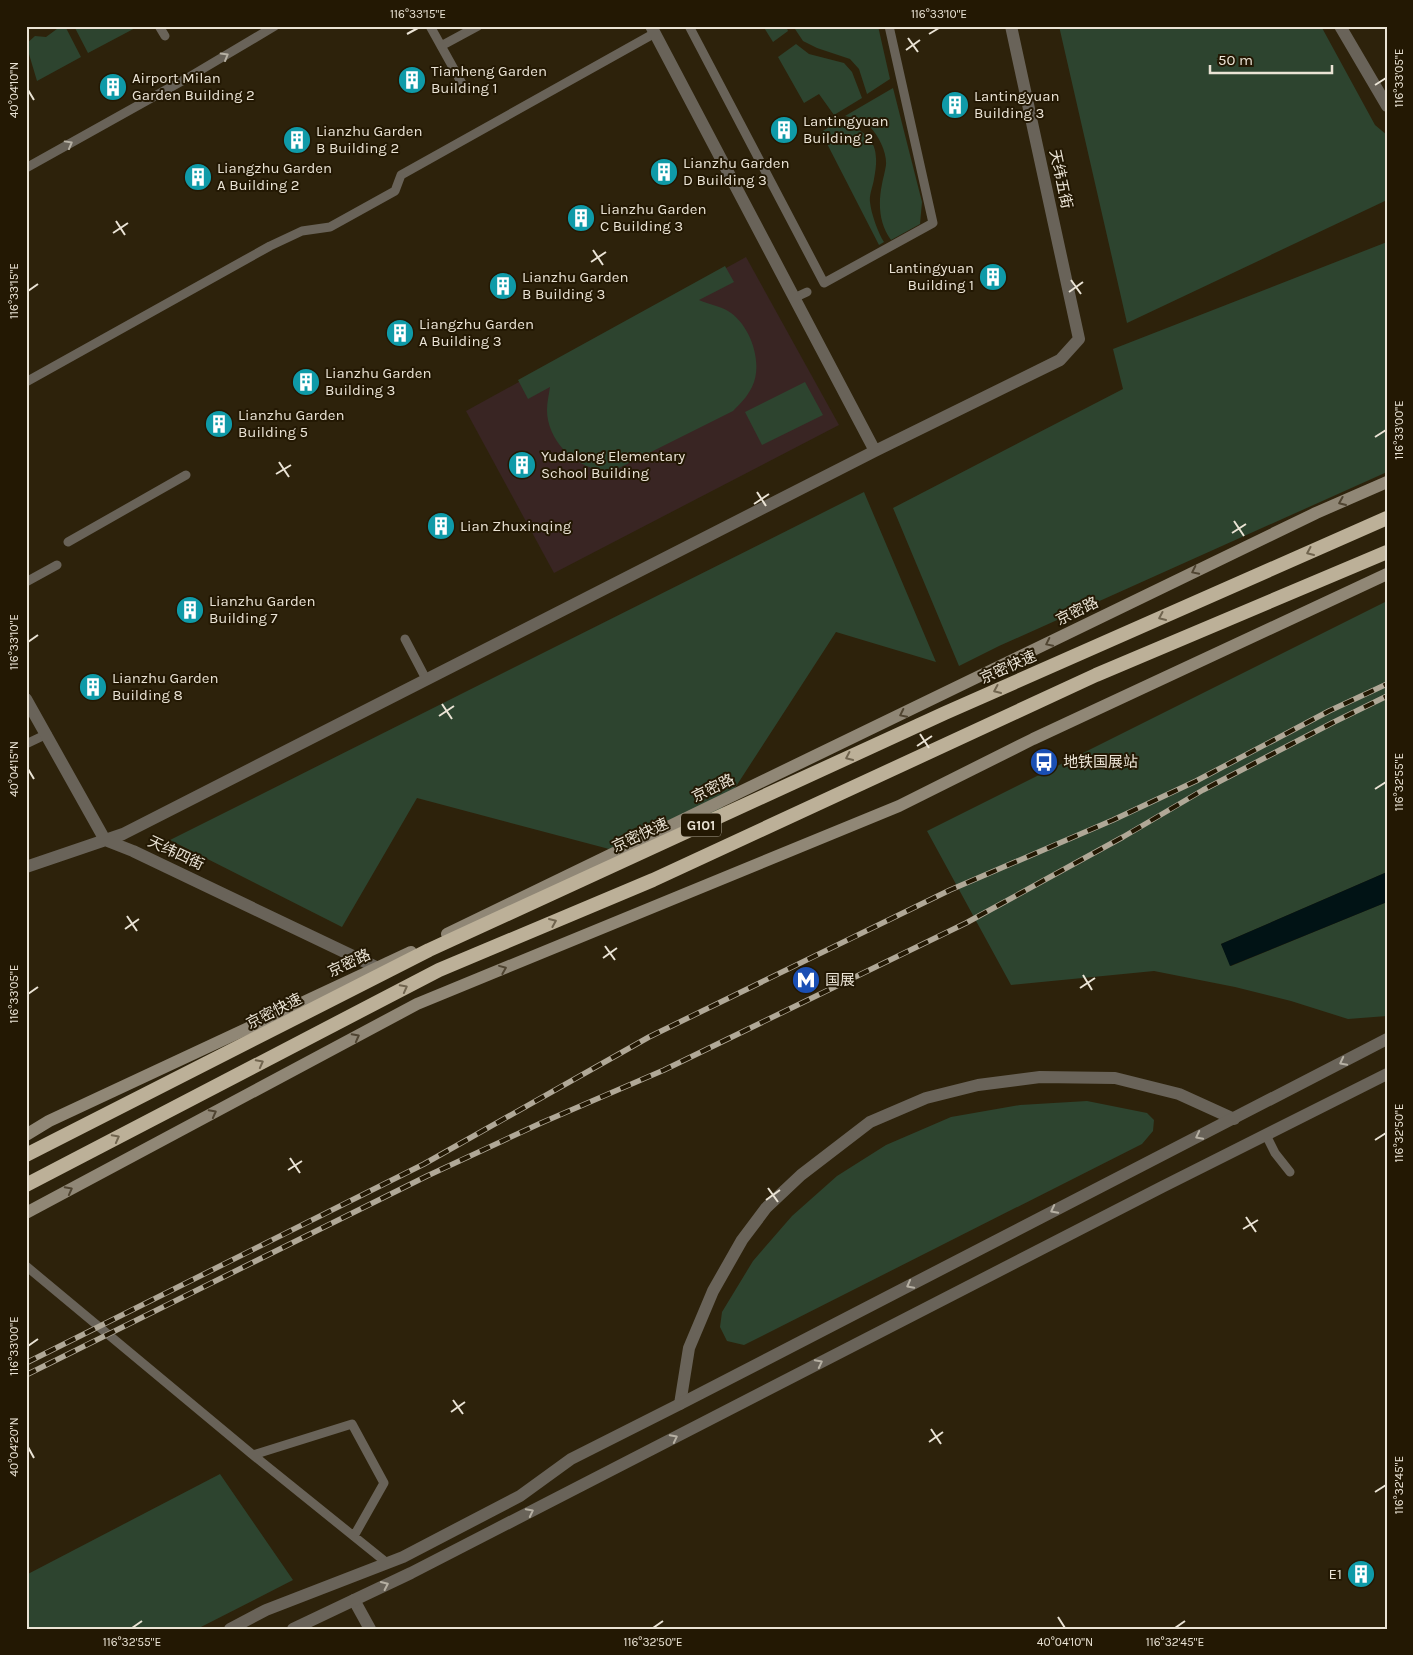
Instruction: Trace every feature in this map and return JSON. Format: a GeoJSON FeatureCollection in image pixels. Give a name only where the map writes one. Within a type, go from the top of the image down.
{"type":"FeatureCollection","features":[{"type":"Feature","properties":{"kind":"highway","name":"京密快速"},"geometry":{"type":"LineString","coordinates":[[26,1155],[429,950],[945,713],[1387,518]]}},
{"type":"Feature","properties":{"kind":"highway","name":"G101"},"geometry":{"type":"LineString","coordinates":[[26,1185],[439,970],[653,880],[1096,675],[1387,552]]}},
{"type":"Feature","properties":{"kind":"main road","name":"京密路"},"geometry":{"type":"LineString","coordinates":[[26,1134],[49,1121],[378,968],[1307,517],[1387,482]]}},
{"type":"Feature","properties":{"kind":"main road"},"geometry":{"type":"LineString","coordinates":[[26,1213],[417,1004],[899,806],[1033,740],[1387,574]]}},
{"type":"Feature","properties":{"kind":"street","name":"天纬五街"},"geometry":{"type":"LineString","coordinates":[[875,451],[1060,360],[1079,339],[1011,26]]}},
{"type":"Feature","properties":{"kind":"street"},"geometry":{"type":"LineString","coordinates":[[1340,26],[1387,106]]}},
{"type":"Feature","properties":{"kind":"street"},"geometry":{"type":"LineString","coordinates":[[26,867],[123,834],[875,451],[653,30]]}},
{"type":"Feature","properties":{"kind":"street"},"geometry":{"type":"LineString","coordinates":[[26,699],[105,840]]}},
{"type":"Feature","properties":{"kind":"street","name":"天纬四街"},"geometry":{"type":"LineString","coordinates":[[105,840],[142,855],[378,968]]}},
{"type":"Feature","properties":{"kind":"street"},"geometry":{"type":"LineString","coordinates":[[230,1629],[266,1610],[403,1557],[520,1496],[571,1459],[1387,1039]]}},
{"type":"Feature","properties":{"kind":"street"},"geometry":{"type":"LineString","coordinates":[[293,1629],[411,1573],[1387,1074]]}},
{"type":"Feature","properties":{"kind":"street"},"geometry":{"type":"LineString","coordinates":[[680,1404],[689,1348],[713,1291],[742,1240],[766,1208],[801,1175],[870,1122],[926,1098],[978,1085],[1040,1076],[1115,1078],[1178,1094],[1234,1118]]}},
{"type":"Feature","properties":{"kind":"street"},"geometry":{"type":"LineString","coordinates":[[354,1600],[370,1629]]}},
{"type":"Feature","properties":{"kind":"lane"},"geometry":{"type":"LineString","coordinates":[[159,26],[165,36]]}},
{"type":"Feature","properties":{"kind":"lane"},"geometry":{"type":"LineString","coordinates":[[26,168],[186,73],[275,26]]}},
{"type":"Feature","properties":{"kind":"lane"},"geometry":{"type":"LineString","coordinates":[[430,26],[465,89]]}},
{"type":"Feature","properties":{"kind":"lane"},"geometry":{"type":"LineString","coordinates":[[441,46],[478,26]]}},
{"type":"Feature","properties":{"kind":"lane"},"geometry":{"type":"LineString","coordinates":[[689,26],[824,283],[933,223],[889,26]]}},
{"type":"Feature","properties":{"kind":"lane"},"geometry":{"type":"LineString","coordinates":[[26,382],[270,246],[302,231],[330,227],[395,191],[401,175],[653,30]]}},
{"type":"Feature","properties":{"kind":"lane"},"geometry":{"type":"LineString","coordinates":[[794,298],[807,292]]}},
{"type":"Feature","properties":{"kind":"lane"},"geometry":{"type":"LineString","coordinates":[[68,542],[186,475]]}},
{"type":"Feature","properties":{"kind":"lane"},"geometry":{"type":"LineString","coordinates":[[26,582],[57,565]]}},
{"type":"Feature","properties":{"kind":"lane"},"geometry":{"type":"LineString","coordinates":[[405,639],[426,679]]}},
{"type":"Feature","properties":{"kind":"lane"},"geometry":{"type":"LineString","coordinates":[[26,744],[47,734]]}},
{"type":"Feature","properties":{"kind":"lane"},"geometry":{"type":"LineString","coordinates":[[1266,1135],[1275,1153],[1290,1172]]}},
{"type":"Feature","properties":{"kind":"lane"},"geometry":{"type":"LineString","coordinates":[[26,1266],[253,1455],[387,1563]]}},
{"type":"Feature","properties":{"kind":"lane"},"geometry":{"type":"LineString","coordinates":[[253,1455],[352,1424],[384,1483],[354,1536]]}},
{"type":"Feature","properties":{"kind":"shaded area"},"geometry":{"type":"Polygon","coordinates":[[[746,257],[839,425],[554,573],[466,411],[746,257]]]}},
{"type":"Feature","properties":{"kind":"shaded area"},"geometry":{"type":"Polygon","coordinates":[[[1387,872],[1387,902],[1230,966],[1221,944],[1387,872]]]}},
{"type":"Feature","properties":{"kind":"green space"},"geometry":{"type":"Polygon","coordinates":[[[61,26],[65,26],[81,57],[37,81],[26,44],[35,36],[46,37],[61,26]]]}},
{"type":"Feature","properties":{"kind":"green space"},"geometry":{"type":"Polygon","coordinates":[[[74,26],[139,26],[88,53],[74,26]]]}},
{"type":"Feature","properties":{"kind":"green space"},"geometry":{"type":"Polygon","coordinates":[[[763,26],[786,26],[788,31],[773,42],[763,26]]]}},
{"type":"Feature","properties":{"kind":"green space"},"geometry":{"type":"Polygon","coordinates":[[[793,26],[878,26],[890,79],[867,94],[859,69],[850,59],[817,48],[803,41],[793,26]]]}},
{"type":"Feature","properties":{"kind":"green space"},"geometry":{"type":"Polygon","coordinates":[[[1059,26],[1321,26],[1375,125],[1387,135],[1387,200],[1127,323],[1059,26]]]}},
{"type":"Feature","properties":{"kind":"green space"},"geometry":{"type":"Polygon","coordinates":[[[796,44],[809,54],[844,63],[852,72],[862,98],[834,115],[819,94],[804,103],[778,57],[796,44]]]}},
{"type":"Feature","properties":{"kind":"green space"},"geometry":{"type":"Polygon","coordinates":[[[893,88],[922,202],[920,224],[891,240],[884,227],[880,206],[886,165],[884,150],[870,127],[861,121],[845,116],[893,88]]]}},
{"type":"Feature","properties":{"kind":"green space"},"geometry":{"type":"Polygon","coordinates":[[[839,121],[850,125],[866,135],[874,148],[876,167],[870,199],[875,223],[884,242],[879,245],[821,132],[839,121]]]}},
{"type":"Feature","properties":{"kind":"green space"},"geometry":{"type":"Polygon","coordinates":[[[1387,242],[1387,472],[999,646],[959,666],[893,508],[1123,389],[1113,349],[1387,242]]]}},
{"type":"Feature","properties":{"kind":"green space"},"geometry":{"type":"Polygon","coordinates":[[[725,266],[734,282],[699,300],[728,311],[736,317],[743,325],[753,345],[756,367],[755,377],[752,387],[744,400],[733,411],[617,469],[601,470],[581,463],[572,457],[557,441],[548,421],[547,407],[550,387],[528,399],[518,380],[725,266]]]}},
{"type":"Feature","properties":{"kind":"green space"},"geometry":{"type":"Polygon","coordinates":[[[805,382],[823,415],[762,445],[745,412],[805,382]]]}},
{"type":"Feature","properties":{"kind":"green space"},"geometry":{"type":"Polygon","coordinates":[[[864,492],[936,662],[836,632],[711,825],[643,858],[417,798],[342,927],[170,840],[864,492]]]}},
{"type":"Feature","properties":{"kind":"green space"},"geometry":{"type":"Polygon","coordinates":[[[1387,601],[1387,872],[1221,944],[1231,966],[1387,902],[1387,1016],[1348,1019],[1291,1001],[1235,987],[1154,971],[1011,985],[927,831],[1387,601]]]}},
{"type":"Feature","properties":{"kind":"green space"},"geometry":{"type":"Polygon","coordinates":[[[1087,1101],[1147,1113],[1154,1120],[1153,1131],[1142,1144],[744,1345],[727,1341],[720,1327],[722,1312],[753,1261],[792,1216],[837,1176],[886,1145],[951,1117],[1020,1105],[1087,1101]]]}},
{"type":"Feature","properties":{"kind":"green space"},"geometry":{"type":"Polygon","coordinates":[[[220,1474],[293,1580],[197,1629],[26,1629],[26,1575],[220,1474]]]}},
{"type":"Feature","properties":{"kind":"railway"},"geometry":{"type":"LineString","coordinates":[[26,1363],[424,1164],[649,1037],[950,890],[1113,820],[1196,781],[1329,711],[1387,684]]}},
{"type":"Feature","properties":{"kind":"railway"},"geometry":{"type":"LineString","coordinates":[[26,1375],[427,1176],[541,1123],[664,1070],[966,923],[1123,837],[1203,790],[1387,696]]}},
{"type":"Feature","properties":{"kind":"place","name":"Tianheng Garden Building 1"},"geometry":{"type":"Point","coordinates":[412,80]}},
{"type":"Feature","properties":{"kind":"place","name":"Airport Milan Garden Building 2"},"geometry":{"type":"Point","coordinates":[113,87]}},
{"type":"Feature","properties":{"kind":"place","name":"Lantingyuan Building 3"},"geometry":{"type":"Point","coordinates":[955,105]}},
{"type":"Feature","properties":{"kind":"place","name":"Lantingyuan Building 2"},"geometry":{"type":"Point","coordinates":[784,130]}},
{"type":"Feature","properties":{"kind":"place","name":"Lianzhu Garden B Building 2"},"geometry":{"type":"Point","coordinates":[297,140]}},
{"type":"Feature","properties":{"kind":"place","name":"Lianzhu Garden D Building 3"},"geometry":{"type":"Point","coordinates":[664,172]}},
{"type":"Feature","properties":{"kind":"place","name":"Liangzhu Garden A Building 2"},"geometry":{"type":"Point","coordinates":[198,177]}},
{"type":"Feature","properties":{"kind":"place","name":"Lianzhu Garden C Building 3"},"geometry":{"type":"Point","coordinates":[581,218]}},
{"type":"Feature","properties":{"kind":"place","name":"Lantingyuan Building 1"},"geometry":{"type":"Point","coordinates":[993,277]}},
{"type":"Feature","properties":{"kind":"place","name":"Lianzhu Garden B Building 3"},"geometry":{"type":"Point","coordinates":[503,286]}},
{"type":"Feature","properties":{"kind":"place","name":"Liangzhu Garden A Building 3"},"geometry":{"type":"Point","coordinates":[400,333]}},
{"type":"Feature","properties":{"kind":"place","name":"Lianzhu Garden Building 3"},"geometry":{"type":"Point","coordinates":[306,382]}},
{"type":"Feature","properties":{"kind":"place","name":"Lianzhu Garden Building 5"},"geometry":{"type":"Point","coordinates":[219,424]}},
{"type":"Feature","properties":{"kind":"place","name":"Yudalong Elementary School Building"},"geometry":{"type":"Point","coordinates":[522,465]}},
{"type":"Feature","properties":{"kind":"place","name":"Lian Zhuxinqing"},"geometry":{"type":"Point","coordinates":[441,526]}},
{"type":"Feature","properties":{"kind":"place","name":"Lianzhu Garden Building 7"},"geometry":{"type":"Point","coordinates":[190,610]}},
{"type":"Feature","properties":{"kind":"place","name":"Lianzhu Garden Building 8"},"geometry":{"type":"Point","coordinates":[93,687]}},
{"type":"Feature","properties":{"kind":"place","name":"地铁国展站"},"geometry":{"type":"Point","coordinates":[1044,762]}},
{"type":"Feature","properties":{"kind":"place","name":"国展"},"geometry":{"type":"Point","coordinates":[806,980]}},
{"type":"Feature","properties":{"kind":"place","name":"E1"},"geometry":{"type":"Point","coordinates":[1361,1574]}}]}
